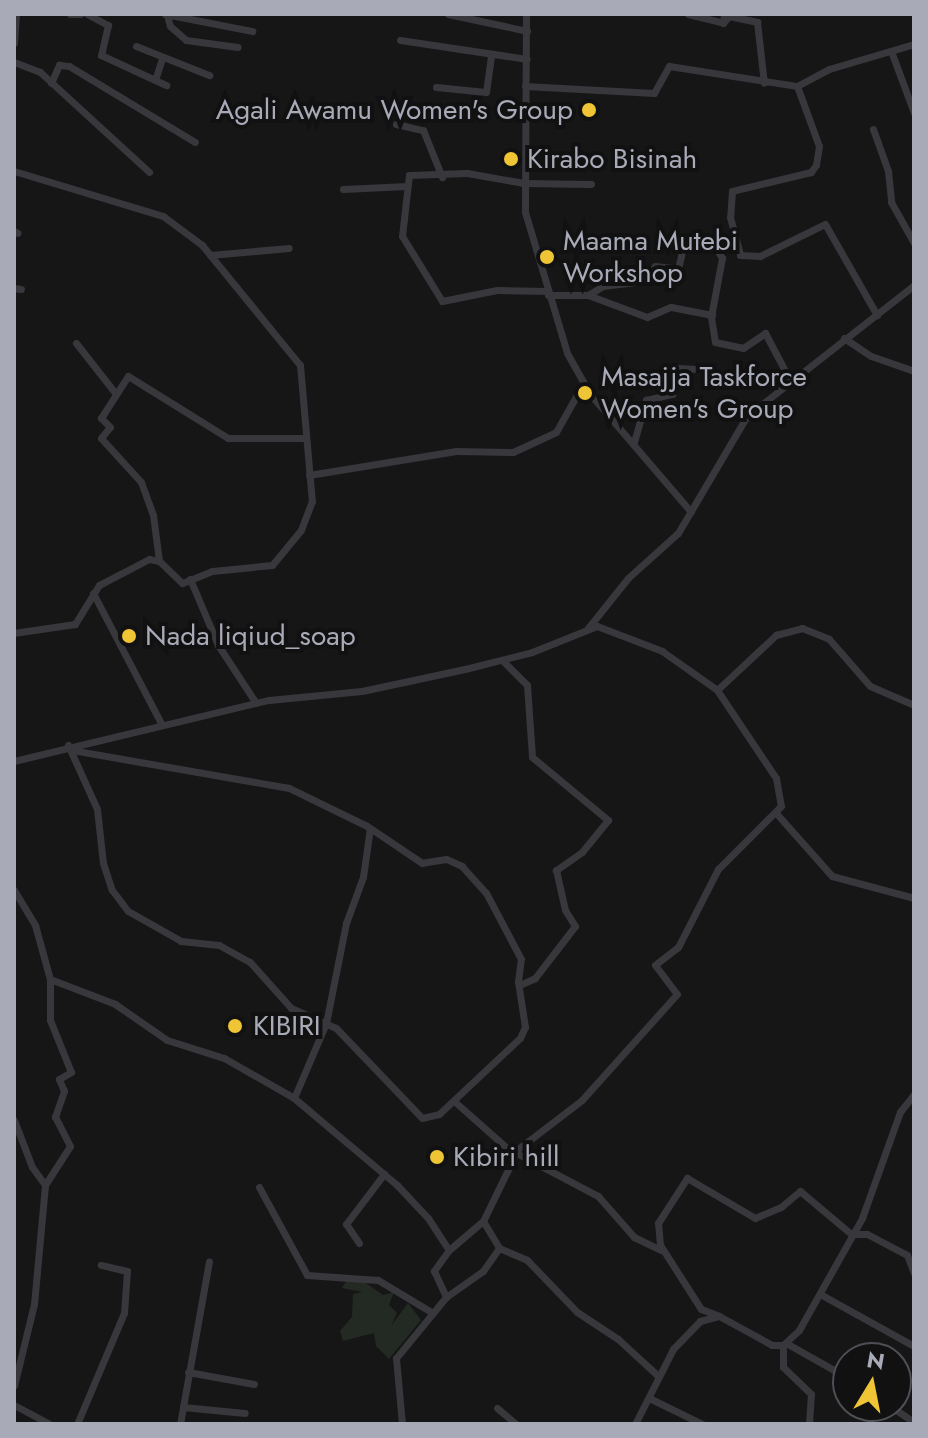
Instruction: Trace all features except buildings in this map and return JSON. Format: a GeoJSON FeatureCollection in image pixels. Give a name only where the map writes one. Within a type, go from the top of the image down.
{"type":"FeatureCollection","features":[{"type":"Feature","properties":{"kind":"street"},"geometry":{"type":"LineString","coordinates":[[14,43],[16,14]]}},
{"type":"Feature","properties":{"kind":"street"},"geometry":{"type":"LineString","coordinates":[[70,14],[80,14]]}},
{"type":"Feature","properties":{"kind":"street"},"geometry":{"type":"LineString","coordinates":[[87,14],[108,25],[101,55],[166,85]]}},
{"type":"Feature","properties":{"kind":"street"},"geometry":{"type":"LineString","coordinates":[[238,47],[186,40],[170,26],[166,14],[252,31]]}},
{"type":"Feature","properties":{"kind":"street"},"geometry":{"type":"LineString","coordinates":[[448,14],[527,31]]}},
{"type":"Feature","properties":{"kind":"street"},"geometry":{"type":"LineString","coordinates":[[526,14],[524,183],[528,229],[547,293],[583,384],[691,512]]}},
{"type":"Feature","properties":{"kind":"street"},"geometry":{"type":"LineString","coordinates":[[688,14],[729,16],[757,22],[764,83]]}},
{"type":"Feature","properties":{"kind":"street"},"geometry":{"type":"LineString","coordinates":[[400,40],[527,59]]}},
{"type":"Feature","properties":{"kind":"street"},"geometry":{"type":"LineString","coordinates":[[525,86],[654,93],[669,66],[797,86],[829,69],[914,44]]}},
{"type":"Feature","properties":{"kind":"street"},"geometry":{"type":"LineString","coordinates":[[136,46],[162,59],[209,75]]}},
{"type":"Feature","properties":{"kind":"street"},"geometry":{"type":"LineString","coordinates":[[891,51],[914,113]]}},
{"type":"Feature","properties":{"kind":"street"},"geometry":{"type":"LineString","coordinates":[[436,87],[486,92],[491,56]]}},
{"type":"Feature","properties":{"kind":"street"},"geometry":{"type":"LineString","coordinates":[[155,80],[162,59]]}},
{"type":"Feature","properties":{"kind":"street"},"geometry":{"type":"LineString","coordinates":[[14,62],[40,72],[149,172]]}},
{"type":"Feature","properties":{"kind":"street"},"geometry":{"type":"LineString","coordinates":[[51,83],[59,65],[69,66],[195,142]]}},
{"type":"Feature","properties":{"kind":"street"},"geometry":{"type":"LineString","coordinates":[[797,86],[819,146],[816,165],[811,172],[735,188],[730,217],[734,239],[745,259],[825,224],[877,315]]}},
{"type":"Feature","properties":{"kind":"street"},"geometry":{"type":"LineString","coordinates":[[396,124],[423,130],[442,177]]}},
{"type":"Feature","properties":{"kind":"street"},"geometry":{"type":"LineString","coordinates":[[873,129],[888,171],[891,202],[914,243]]}},
{"type":"Feature","properties":{"kind":"street"},"geometry":{"type":"LineString","coordinates":[[14,171],[174,221],[210,255],[300,365],[306,438],[309,475],[310,511],[278,560],[177,583],[159,561],[153,515],[141,482],[101,438],[110,427],[101,418],[131,376],[228,438],[306,438]]}},
{"type":"Feature","properties":{"kind":"street"},"geometry":{"type":"LineString","coordinates":[[591,184],[524,183],[467,173],[442,177],[410,174],[404,241],[414,262],[438,287],[442,301],[497,290],[588,295],[647,317],[671,307],[712,315]]}},
{"type":"Feature","properties":{"kind":"street"},"geometry":{"type":"LineString","coordinates":[[343,189],[407,186]]}},
{"type":"Feature","properties":{"kind":"street"},"geometry":{"type":"LineString","coordinates":[[734,239],[719,240],[716,248],[722,258],[712,315],[719,344],[743,348],[765,333],[790,380]]}},
{"type":"Feature","properties":{"kind":"street"},"geometry":{"type":"LineString","coordinates":[[210,255],[289,248]]}},
{"type":"Feature","properties":{"kind":"street"},"geometry":{"type":"LineString","coordinates":[[588,295],[609,285],[643,281],[655,266],[678,269],[683,248],[703,248]]}},
{"type":"Feature","properties":{"kind":"street"},"geometry":{"type":"LineString","coordinates":[[588,628],[621,585],[670,543],[740,424],[790,380],[914,285]]}},
{"type":"Feature","properties":{"kind":"street"},"geometry":{"type":"LineString","coordinates":[[844,338],[871,356],[914,371]]}},
{"type":"Feature","properties":{"kind":"street"},"geometry":{"type":"LineString","coordinates":[[76,343],[116,394]]}},
{"type":"Feature","properties":{"kind":"street"},"geometry":{"type":"LineString","coordinates":[[634,442],[646,400],[672,394],[677,368],[698,369]]}},
{"type":"Feature","properties":{"kind":"street"},"geometry":{"type":"LineString","coordinates":[[309,475],[444,452],[513,452],[556,432],[583,384]]}},
{"type":"Feature","properties":{"kind":"street"},"geometry":{"type":"LineString","coordinates":[[14,633],[75,624],[93,593],[118,574],[149,559],[159,561]]}},
{"type":"Feature","properties":{"kind":"street"},"geometry":{"type":"LineString","coordinates":[[190,579],[218,645],[256,703]]}},
{"type":"Feature","properties":{"kind":"street"},"geometry":{"type":"LineString","coordinates":[[93,593],[161,723]]}},
{"type":"Feature","properties":{"kind":"street"},"geometry":{"type":"LineString","coordinates":[[14,761],[161,723],[256,703],[362,691],[502,660],[588,628],[603,627],[662,651],[717,690],[776,778],[783,795],[776,813],[718,869],[678,947],[655,965],[677,994],[582,1100],[515,1153],[483,1221],[449,1250],[434,1271],[446,1297]]}},
{"type":"Feature","properties":{"kind":"street"},"geometry":{"type":"LineString","coordinates":[[717,690],[776,635],[802,628],[829,639],[870,686],[914,705]]}},
{"type":"Feature","properties":{"kind":"street"},"geometry":{"type":"LineString","coordinates":[[502,660],[527,685],[532,757],[608,820],[582,852],[556,870],[565,910],[575,926],[535,978],[522,984]]}},
{"type":"Feature","properties":{"kind":"street"},"geometry":{"type":"LineString","coordinates":[[70,747],[289,788],[370,828],[422,863],[452,861],[476,878],[521,959],[525,1027],[520,1038],[432,1119],[422,1118],[326,1023],[291,1008],[264,972],[238,954],[209,943],[181,941],[128,911],[112,890],[103,863],[97,809],[70,747]]}},
{"type":"Feature","properties":{"kind":"street"},"geometry":{"type":"LineString","coordinates":[[776,813],[832,876],[914,898]]}},
{"type":"Feature","properties":{"kind":"street"},"geometry":{"type":"LineString","coordinates":[[294,1098],[326,1023],[346,923],[363,877],[370,828]]}},
{"type":"Feature","properties":{"kind":"street"},"geometry":{"type":"LineString","coordinates":[[14,890],[35,925],[50,979],[50,1020],[71,1072],[59,1079],[64,1091],[55,1117],[70,1146],[45,1185],[34,1304],[14,1386]]}},
{"type":"Feature","properties":{"kind":"street"},"geometry":{"type":"LineString","coordinates":[[50,979],[115,1004],[167,1040],[224,1058],[294,1098],[425,1213],[449,1250]]}},
{"type":"Feature","properties":{"kind":"street"},"geometry":{"type":"LineString","coordinates":[[809,1424],[811,1394],[783,1367],[785,1344],[820,1294],[871,1198],[900,1112],[914,1094]]}},
{"type":"Feature","properties":{"kind":"street"},"geometry":{"type":"LineString","coordinates":[[454,1101],[515,1153],[598,1196],[634,1237],[661,1250]]}},
{"type":"Feature","properties":{"kind":"street"},"geometry":{"type":"LineString","coordinates":[[14,1120],[32,1167],[45,1185]]}},
{"type":"Feature","properties":{"kind":"street"},"geometry":{"type":"LineString","coordinates":[[359,1243],[346,1224],[384,1174]]}},
{"type":"Feature","properties":{"kind":"street"},"geometry":{"type":"LineString","coordinates":[[832,1369],[785,1344],[765,1344],[719,1316],[701,1309],[661,1250],[658,1223],[687,1178],[755,1218],[781,1207],[800,1191],[851,1234],[891,1244],[911,1259],[914,1273]]}},
{"type":"Feature","properties":{"kind":"street"},"geometry":{"type":"LineString","coordinates":[[259,1187],[307,1275],[378,1280],[433,1313]]}},
{"type":"Feature","properties":{"kind":"street"},"geometry":{"type":"LineString","coordinates":[[483,1221],[499,1248],[527,1260],[577,1312],[618,1339],[657,1375]]}},
{"type":"Feature","properties":{"kind":"street"},"geometry":{"type":"LineString","coordinates":[[402,1424],[396,1358],[446,1297],[483,1271],[499,1248]]}},
{"type":"Feature","properties":{"kind":"street"},"geometry":{"type":"LineString","coordinates":[[180,1424],[209,1262]]}},
{"type":"Feature","properties":{"kind":"street"},"geometry":{"type":"LineString","coordinates":[[77,1424],[124,1313],[127,1271],[101,1265]]}},
{"type":"Feature","properties":{"kind":"street"},"geometry":{"type":"LineString","coordinates":[[820,1294],[914,1346]]}},
{"type":"Feature","properties":{"kind":"street"},"geometry":{"type":"LineString","coordinates":[[700,1321],[701,1309]]}},
{"type":"Feature","properties":{"kind":"street"},"geometry":{"type":"LineString","coordinates":[[635,1424],[657,1375],[673,1349],[700,1321],[719,1316]]}},
{"type":"Feature","properties":{"kind":"street"},"geometry":{"type":"LineString","coordinates":[[188,1372],[254,1384]]}},
{"type":"Feature","properties":{"kind":"street"},"geometry":{"type":"LineString","coordinates":[[649,1398],[702,1424]]}},
{"type":"Feature","properties":{"kind":"street"},"geometry":{"type":"LineString","coordinates":[[14,1405],[49,1424]]}},
{"type":"Feature","properties":{"kind":"street"},"geometry":{"type":"LineString","coordinates":[[183,1407],[245,1413]]}},
{"type":"Feature","properties":{"kind":"street"},"geometry":{"type":"LineString","coordinates":[[497,1408],[516,1424]]}},
{"type":"Feature","properties":{"kind":"shaded area"},"geometry":{"type":"Polygon","coordinates":[[[347,1280],[363,1281],[383,1295],[394,1292],[389,1305],[397,1313],[391,1326],[408,1303],[421,1320],[389,1359],[376,1346],[374,1333],[343,1341],[340,1331],[352,1317],[353,1294],[362,1292],[342,1288],[347,1280]]]}},
{"type":"Feature","properties":{"kind":"place","name":"Agali Awamu Women's Group"},"geometry":{"type":"Point","coordinates":[589,110]}},
{"type":"Feature","properties":{"kind":"place","name":"Kirabo Bisinah"},"geometry":{"type":"Point","coordinates":[511,159]}},
{"type":"Feature","properties":{"kind":"place","name":"Maama Mutebi Workshop"},"geometry":{"type":"Point","coordinates":[547,257]}},
{"type":"Feature","properties":{"kind":"place","name":"Masajja Taskforce Women's Group"},"geometry":{"type":"Point","coordinates":[585,393]}},
{"type":"Feature","properties":{"kind":"place","name":"Nada liqiud_soap"},"geometry":{"type":"Point","coordinates":[129,636]}},
{"type":"Feature","properties":{"kind":"place","name":"KIBIRI"},"geometry":{"type":"Point","coordinates":[235,1026]}},
{"type":"Feature","properties":{"kind":"place","name":"Kibiri hill"},"geometry":{"type":"Point","coordinates":[437,1157]}}]}
